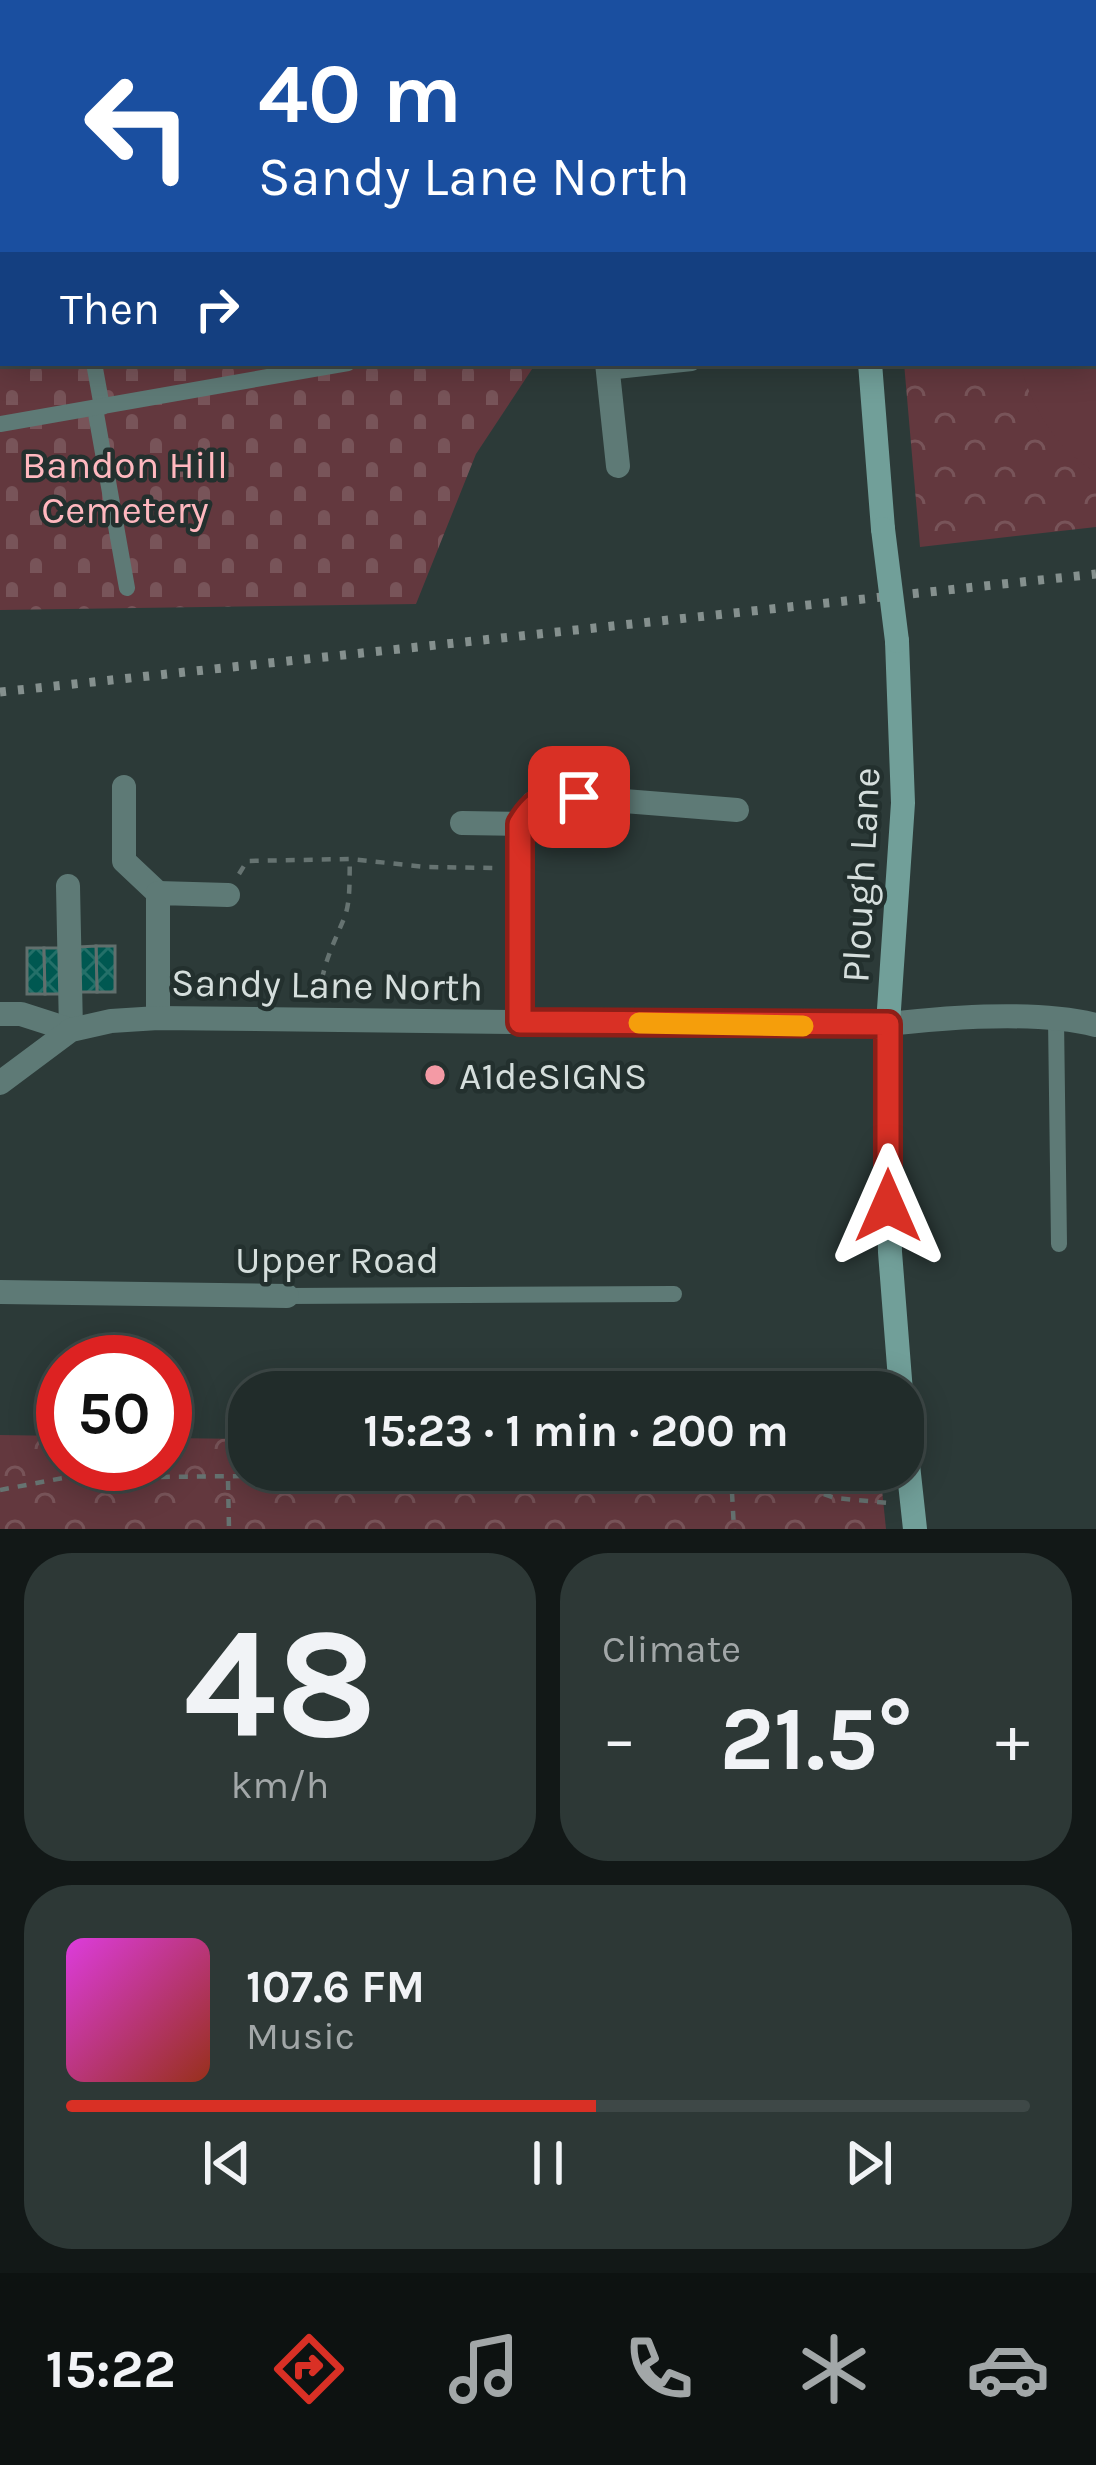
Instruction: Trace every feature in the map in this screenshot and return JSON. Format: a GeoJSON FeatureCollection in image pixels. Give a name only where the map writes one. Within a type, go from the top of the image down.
{"type":"FeatureCollection","features":[{"type":"Feature","properties":{"kind":"main road","name":"Plough Lane"},"geometry":{"type":"LineString","coordinates":[[870,366],[896,641],[903,803],[888,1024],[888,1206],[900,1371]]}},
{"type":"Feature","properties":{"kind":"main road"},"geometry":{"type":"LineString","coordinates":[[910,1491],[915,1529]]}},
{"type":"Feature","properties":{"kind":"street"},"geometry":{"type":"LineString","coordinates":[[607,368],[618,466]]}},
{"type":"Feature","properties":{"kind":"street"},"geometry":{"type":"LineString","coordinates":[[124,787],[124,862],[158,893],[228,895]]}},
{"type":"Feature","properties":{"kind":"street"},"geometry":{"type":"LineString","coordinates":[[520,1022],[520,824],[533,803],[549,795],[737,810]]}},
{"type":"Feature","properties":{"kind":"street"},"geometry":{"type":"LineString","coordinates":[[463,824],[520,824]]}},
{"type":"Feature","properties":{"kind":"street"},"geometry":{"type":"LineString","coordinates":[[0,1014],[21,1014],[71,1030],[68,886]]}},
{"type":"Feature","properties":{"kind":"street"},"geometry":{"type":"LineString","coordinates":[[158,893],[158,1018]]}},
{"type":"Feature","properties":{"kind":"street","name":"Sandy Lane North"},"geometry":{"type":"LineString","coordinates":[[0,1083],[71,1030],[158,1018],[888,1024],[904,1019],[1056,1019],[1096,1025]]}},
{"type":"Feature","properties":{"kind":"street","name":"Upper Road"},"geometry":{"type":"LineString","coordinates":[[0,1292],[287,1296]]}},
{"type":"Feature","properties":{"kind":"lane"},"geometry":{"type":"LineString","coordinates":[[94,366],[127,588]]}},
{"type":"Feature","properties":{"kind":"lane"},"geometry":{"type":"LineString","coordinates":[[0,424],[331,366]]}},
{"type":"Feature","properties":{"kind":"lane"},"geometry":{"type":"LineString","coordinates":[[607,368],[641,366]]}},
{"type":"Feature","properties":{"kind":"lane"},"geometry":{"type":"LineString","coordinates":[[1056,1019],[1059,1244]]}},
{"type":"Feature","properties":{"kind":"lane","name":"Upper Road"},"geometry":{"type":"LineString","coordinates":[[287,1296],[674,1294]]}},
{"type":"Feature","properties":{"kind":"path"},"geometry":{"type":"LineString","coordinates":[[320,1021],[323,965],[335,947],[347,911],[350,859]]}},
{"type":"Feature","properties":{"kind":"path"},"geometry":{"type":"LineString","coordinates":[[228,895],[247,861],[350,859],[427,867],[519,868]]}},
{"type":"Feature","properties":{"kind":"path"},"geometry":{"type":"LineString","coordinates":[[0,1490],[64,1478],[228,1478]]}},
{"type":"Feature","properties":{"kind":"path"},"geometry":{"type":"LineString","coordinates":[[228,1491],[229,1529]]}},
{"type":"Feature","properties":{"kind":"path"},"geometry":{"type":"LineString","coordinates":[[731,1491],[734,1529]]}},
{"type":"Feature","properties":{"kind":"path"},"geometry":{"type":"LineString","coordinates":[[815,1491],[877,1504],[911,1502]]}},
{"type":"Feature","properties":{"kind":"green space","name":"Bandon Hill Cemetery"},"geometry":{"type":"Polygon","coordinates":[[[0,366],[534,366],[476,454],[416,604],[0,610],[0,366]]]}},
{"type":"Feature","properties":{"kind":"green space"},"geometry":{"type":"Polygon","coordinates":[[[904,366],[1096,366],[1096,527],[920,547],[904,366]]]}},
{"type":"Feature","properties":{"kind":"green space"},"geometry":{"type":"Polygon","coordinates":[[[1021,366],[1096,366],[1096,472],[1057,439],[1031,395],[1021,366]]]}},
{"type":"Feature","properties":{"kind":"green space"},"geometry":{"type":"Polygon","coordinates":[[[0,1435],[36,1436],[36,1491],[192,1491],[192,1438],[228,1439],[228,1491],[882,1491],[886,1529],[0,1529],[0,1435]]]}},
{"type":"Feature","properties":{"kind":"building"},"geometry":{"type":"Polygon","coordinates":[[[96,946],[115,946],[115,992],[97,992],[96,946]]]}},
{"type":"Feature","properties":{"kind":"building"},"geometry":{"type":"Polygon","coordinates":[[[96,946],[97,992],[79,992],[79,947],[96,946]]]}},
{"type":"Feature","properties":{"kind":"building"},"geometry":{"type":"Polygon","coordinates":[[[27,948],[44,948],[45,994],[27,994],[27,948]]]}},
{"type":"Feature","properties":{"kind":"building"},"geometry":{"type":"Polygon","coordinates":[[[44,948],[63,948],[63,994],[45,994],[44,948]]]}},
{"type":"Feature","properties":{"kind":"railway"},"geometry":{"type":"LineString","coordinates":[[0,692],[1096,574]]}},
{"type":"Feature","properties":{"kind":"slow traffic"},"geometry":{"type":"LineString","coordinates":[[639,1023],[803,1026]]}},
{"type":"Feature","properties":{"kind":"place","name":"A1deSIGNS"},"geometry":{"type":"Point","coordinates":[435,1075]}},
{"type":"Feature","properties":{"kind":"route"},"geometry":{"type":"LineString","coordinates":[[579,797],[549,795],[533,803],[520,824],[520,1022],[888,1024],[888,1206]]}}]}
